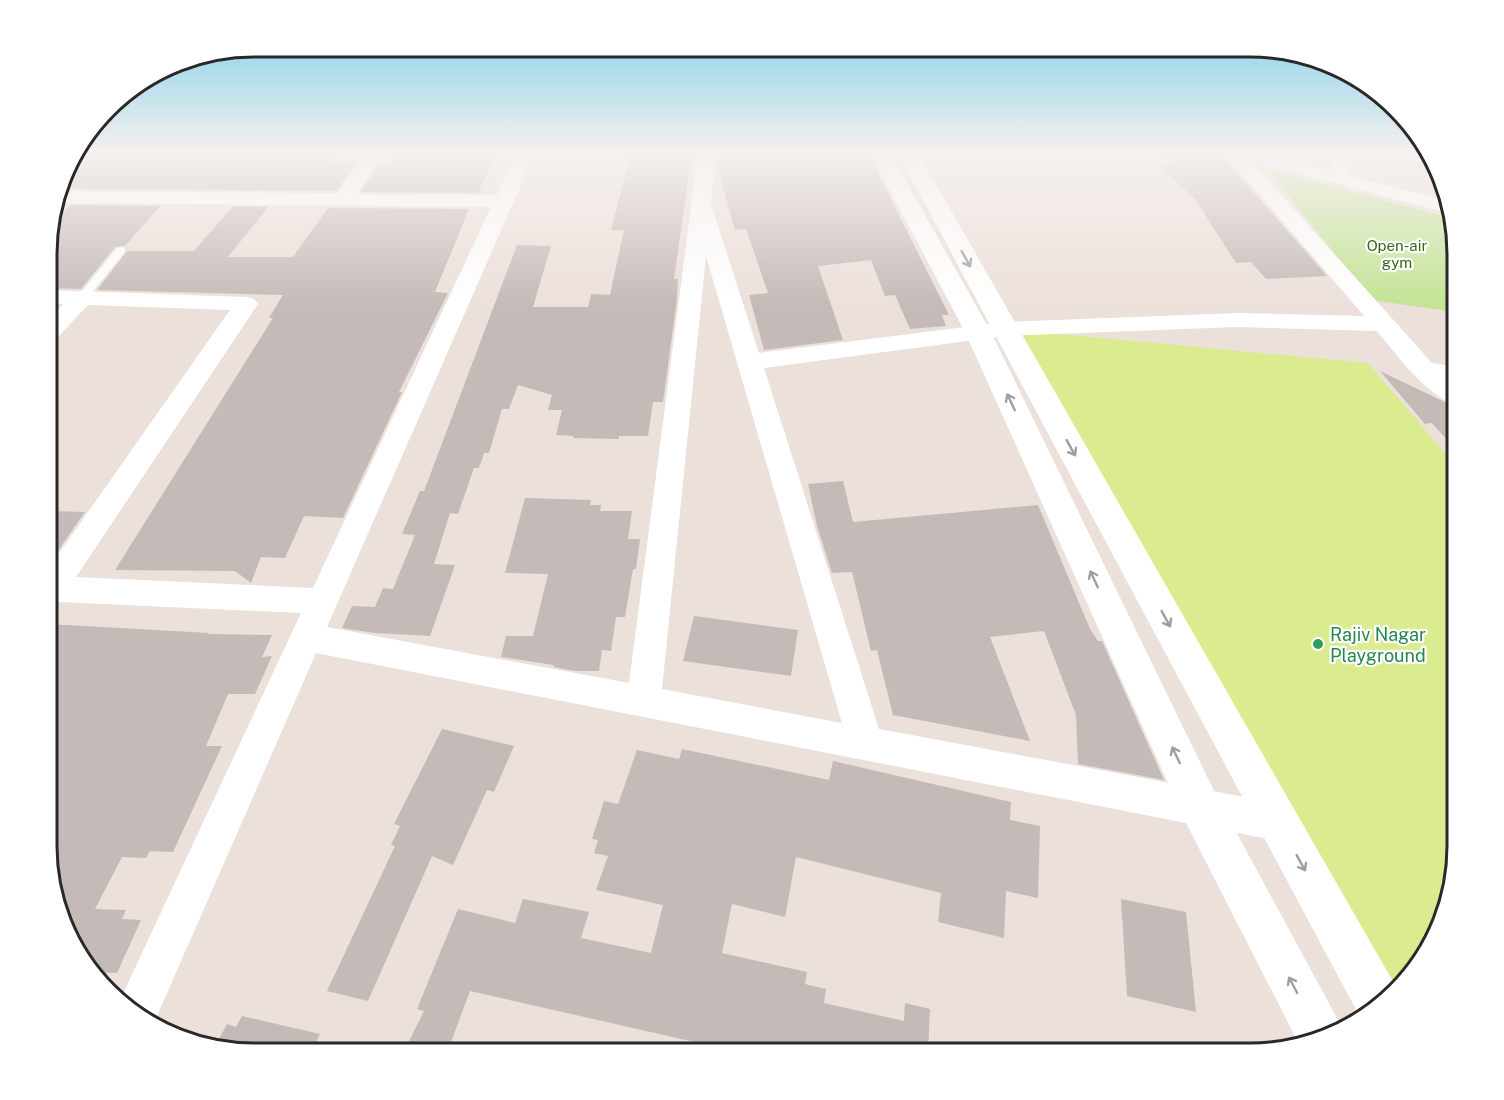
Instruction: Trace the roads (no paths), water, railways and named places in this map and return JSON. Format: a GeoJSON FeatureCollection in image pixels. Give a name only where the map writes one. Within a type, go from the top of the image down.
{"type":"FeatureCollection","features":[{"type":"Feature","properties":{"kind":"street"},"geometry":{"type":"LineString","coordinates":[[139,1005],[502,204]]}},
{"type":"Feature","properties":{"kind":"street"},"geometry":{"type":"LineString","coordinates":[[701,204],[866,743]]}},
{"type":"Feature","properties":{"kind":"street"},"geometry":{"type":"LineString","coordinates":[[644,701],[701,204]]}},
{"type":"Feature","properties":{"kind":"street"},"geometry":{"type":"LineString","coordinates":[[912,204],[992,331],[1278,822],[1375,997]]}},
{"type":"Feature","properties":{"kind":"street"},"geometry":{"type":"LineString","coordinates":[[932,204],[992,331],[1200,807],[1317,1031]]}},
{"type":"Feature","properties":{"kind":"street"},"geometry":{"type":"LineString","coordinates":[[1277,204],[1381,324],[1424,370],[1447,388]]}},
{"type":"Feature","properties":{"kind":"street"},"geometry":{"type":"LineString","coordinates":[[57,297],[246,304],[57,579]]}},
{"type":"Feature","properties":{"kind":"street"},"geometry":{"type":"LineString","coordinates":[[57,324],[82,298]]}},
{"type":"Feature","properties":{"kind":"street"},"geometry":{"type":"LineString","coordinates":[[749,362],[992,331],[1238,320],[1381,324]]}},
{"type":"Feature","properties":{"kind":"street"},"geometry":{"type":"LineString","coordinates":[[1424,370],[1447,373]]}},
{"type":"Feature","properties":{"kind":"street"},"geometry":{"type":"LineString","coordinates":[[57,591],[322,601]]}},
{"type":"Feature","properties":{"kind":"street"},"geometry":{"type":"LineString","coordinates":[[306,637],[1278,822]]}},
{"type":"Feature","properties":{"kind":"lane"},"geometry":{"type":"LineString","coordinates":[[82,298],[121,250]]}},
{"type":"Feature","properties":{"kind":"place","name":"Rajiv Nagar Playground"},"geometry":{"type":"Point","coordinates":[1318,644]}},
{"type":"Feature","properties":{"kind":"park label","name":"Open-air gym"},"geometry":{"type":"Point","coordinates":[1397,254]}}]}
